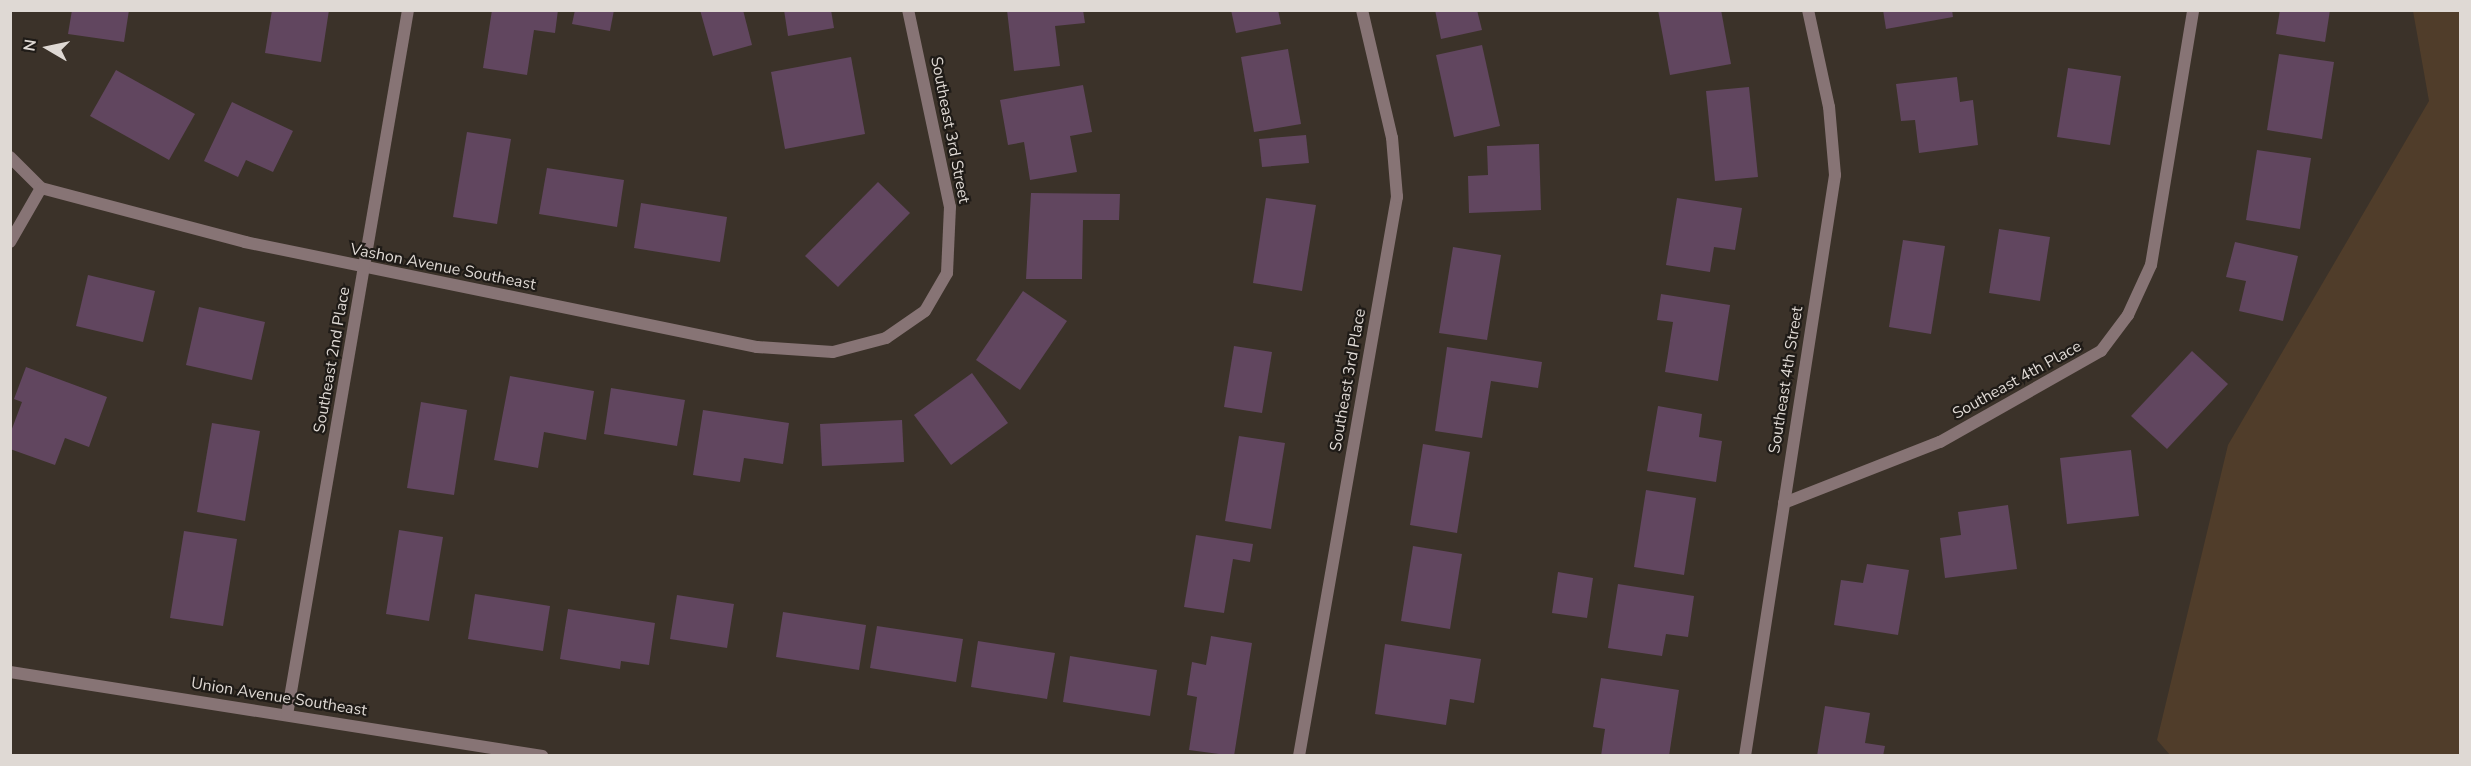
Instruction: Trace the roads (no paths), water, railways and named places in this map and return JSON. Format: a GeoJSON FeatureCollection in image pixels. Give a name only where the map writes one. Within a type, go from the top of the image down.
{"type":"FeatureCollection","features":[{"type":"Feature","properties":{"kind":"street","name":"Southeast 2nd Place"},"geometry":{"type":"LineString","coordinates":[[288,715],[408,10]]}},
{"type":"Feature","properties":{"kind":"street","name":"Southeast 3rd Street"},"geometry":{"type":"LineString","coordinates":[[886,338],[925,311],[947,273],[950,207],[909,10]]}},
{"type":"Feature","properties":{"kind":"street","name":"Southeast 3rd Place"},"geometry":{"type":"LineString","coordinates":[[1299,756],[1397,197],[1392,138],[1362,10]]}},
{"type":"Feature","properties":{"kind":"street","name":"Southeast 4th Street"},"geometry":{"type":"LineString","coordinates":[[1745,756],[1835,175],[1828,107],[1808,10]]}},
{"type":"Feature","properties":{"kind":"street","name":"Southeast 4th Place"},"geometry":{"type":"LineString","coordinates":[[1784,503],[1940,442],[2101,351],[2128,315],[2151,265],[2193,10]]}},
{"type":"Feature","properties":{"kind":"street"},"geometry":{"type":"LineString","coordinates":[[10,157],[41,188],[10,242]]}},
{"type":"Feature","properties":{"kind":"street","name":"Vashon Avenue Southeast"},"geometry":{"type":"LineString","coordinates":[[41,188],[245,242],[365,269],[757,347],[833,352],[886,338]]}},
{"type":"Feature","properties":{"kind":"street","name":"Union Avenue Southeast"},"geometry":{"type":"LineString","coordinates":[[10,672],[542,756]]}}]}
